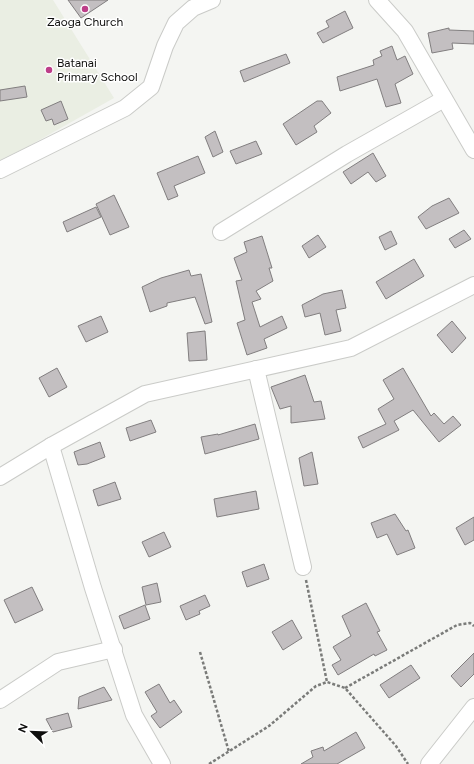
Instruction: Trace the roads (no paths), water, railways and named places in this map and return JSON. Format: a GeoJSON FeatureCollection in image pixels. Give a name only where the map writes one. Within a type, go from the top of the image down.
{"type":"FeatureCollection","features":[{"type":"Feature","properties":{"kind":"street"},"geometry":{"type":"LineString","coordinates":[[0,170],[130,104],[151,87],[165,46],[176,23],[193,8],[212,0]]}},
{"type":"Feature","properties":{"kind":"street"},"geometry":{"type":"LineString","coordinates":[[377,0],[405,32],[474,150]]}},
{"type":"Feature","properties":{"kind":"street"},"geometry":{"type":"LineString","coordinates":[[221,232],[347,154],[444,99]]}},
{"type":"Feature","properties":{"kind":"street"},"geometry":{"type":"LineString","coordinates":[[0,477],[51,446],[145,394],[352,348],[474,285]]}},
{"type":"Feature","properties":{"kind":"street"},"geometry":{"type":"LineString","coordinates":[[256,369],[303,567]]}},
{"type":"Feature","properties":{"kind":"street"},"geometry":{"type":"LineString","coordinates":[[51,446],[93,588],[114,649],[134,715],[162,764]]}},
{"type":"Feature","properties":{"kind":"street"},"geometry":{"type":"LineString","coordinates":[[0,700],[58,662],[114,649]]}},
{"type":"Feature","properties":{"kind":"street"},"geometry":{"type":"LineString","coordinates":[[429,764],[474,707]]}},
{"type":"Feature","properties":{"kind":"place","name":"Zaoga Church"},"geometry":{"type":"Point","coordinates":[85,9]}},
{"type":"Feature","properties":{"kind":"place","name":"Batanai Primary School"},"geometry":{"type":"Point","coordinates":[49,70]}}]}
